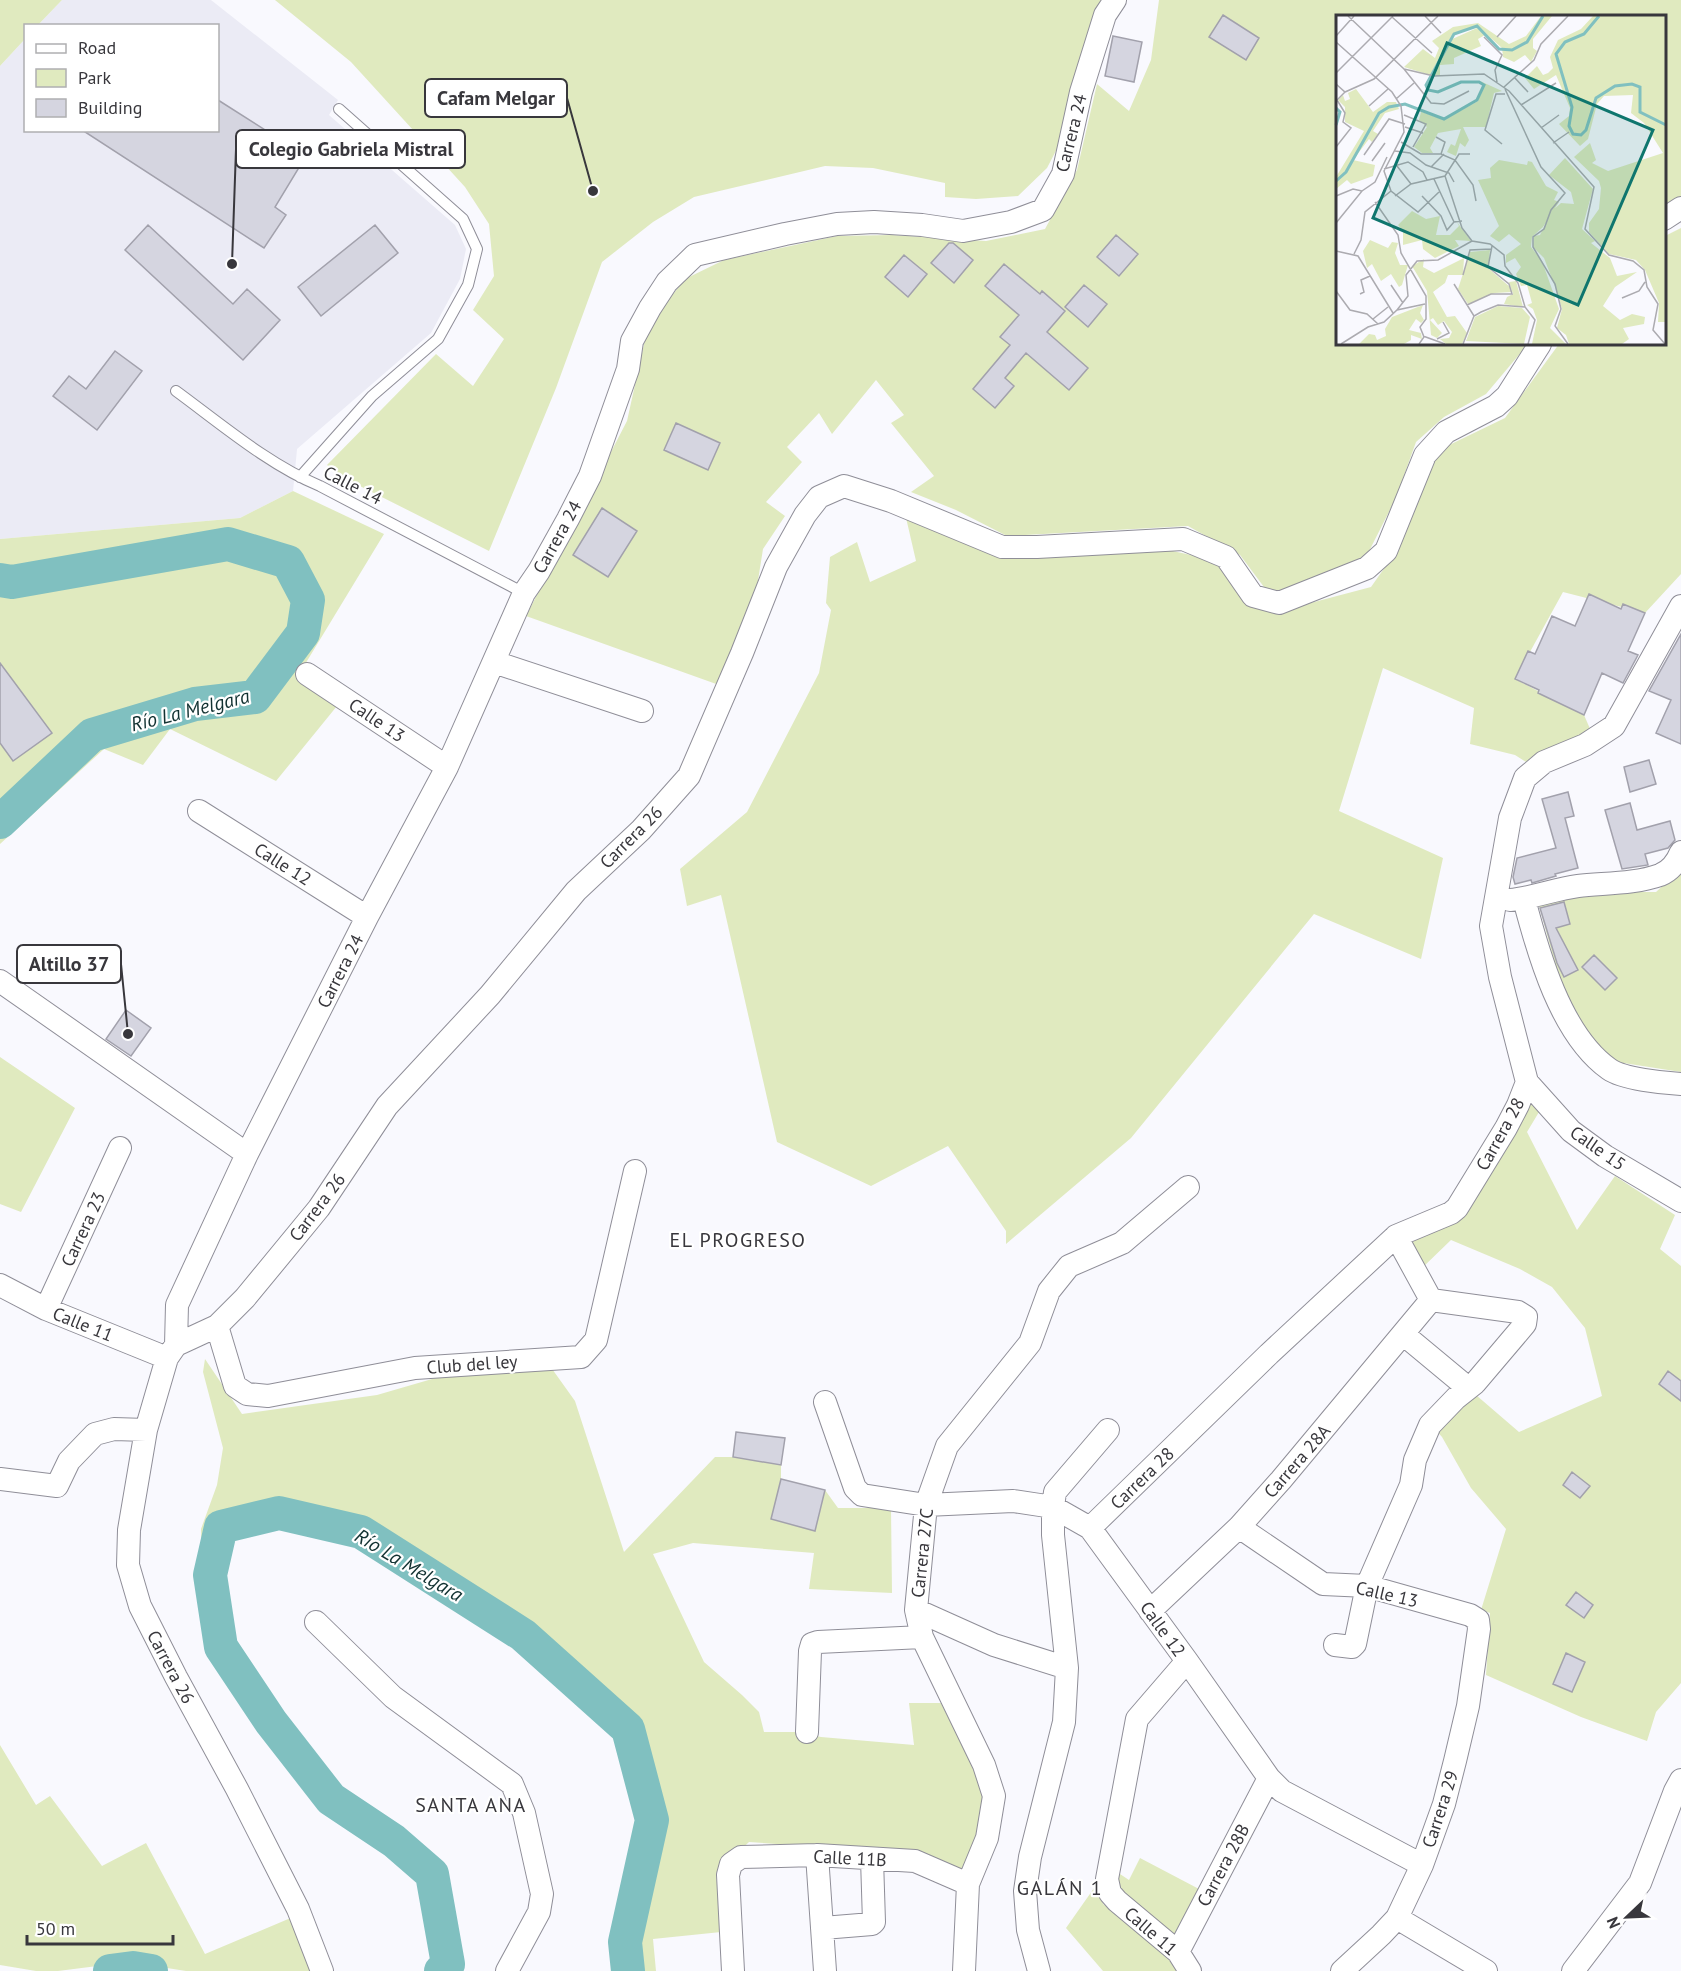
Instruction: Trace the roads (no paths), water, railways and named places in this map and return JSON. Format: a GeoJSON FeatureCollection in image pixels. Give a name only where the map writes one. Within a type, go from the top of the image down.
{"type":"FeatureCollection","features":[{"type":"Feature","properties":{"kind":"street","name":"Carrera 24"},"geometry":{"type":"LineString","coordinates":[[171,1352],[177,1305],[247,1154],[367,917],[447,767],[524,593],[554,545],[590,476],[628,369],[632,341],[667,282],[696,255],[837,224],[874,222],[922,225],[963,231],[1011,222],[1043,210],[1063,174],[1083,82],[1105,15],[1115,0]]}},
{"type":"Feature","properties":{"kind":"street"},"geometry":{"type":"LineString","coordinates":[[1666,218],[1681,208]]}},
{"type":"Feature","properties":{"kind":"street","name":"Carrera 26"},"geometry":{"type":"LineString","coordinates":[[321,1967],[284,1881],[140,1606],[128,1565],[129,1530],[146,1430],[171,1352],[217,1326],[245,1298],[319,1208],[387,1106],[490,995],[576,891],[641,830],[689,776],[776,567],[805,515],[819,497],[844,486],[891,501],[1002,547],[1183,539],[1226,557],[1253,596],[1279,603],[1367,568],[1386,551],[1425,455],[1446,432],[1496,406],[1507,396],[1539,345]]}},
{"type":"Feature","properties":{"kind":"street","name":"Carrera 28"},"geometry":{"type":"LineString","coordinates":[[1090,1528],[1269,1354],[1396,1236],[1451,1213],[1457,1208],[1506,1128],[1527,1082],[1500,977],[1491,926],[1510,818],[1525,778],[1544,762],[1585,745],[1614,726],[1681,606]]}},
{"type":"Feature","properties":{"kind":"street"},"geometry":{"type":"LineString","coordinates":[[494,662],[642,711]]}},
{"type":"Feature","properties":{"kind":"street","name":"Calle 13"},"geometry":{"type":"LineString","coordinates":[[307,674],[447,767]]}},
{"type":"Feature","properties":{"kind":"street","name":"Calle 12"},"geometry":{"type":"LineString","coordinates":[[199,811],[367,917]]}},
{"type":"Feature","properties":{"kind":"street"},"geometry":{"type":"LineString","coordinates":[[1496,902],[1524,899],[1575,887],[1662,875],[1677,862],[1681,852]]}},
{"type":"Feature","properties":{"kind":"street"},"geometry":{"type":"LineString","coordinates":[[1524,899],[1537,949],[1552,987],[1572,1028],[1590,1052],[1611,1071],[1652,1082],[1681,1084]]}},
{"type":"Feature","properties":{"kind":"street"},"geometry":{"type":"LineString","coordinates":[[0,981],[247,1154]]}},
{"type":"Feature","properties":{"kind":"street","name":"Calle 15"},"geometry":{"type":"LineString","coordinates":[[1527,1082],[1570,1131],[1605,1156],[1681,1201]]}},
{"type":"Feature","properties":{"kind":"street","name":"Carrera 23"},"geometry":{"type":"LineString","coordinates":[[46,1309],[120,1148]]}},
{"type":"Feature","properties":{"kind":"street","name":"Club del ley"},"geometry":{"type":"LineString","coordinates":[[217,1326],[235,1386],[247,1394],[268,1396],[415,1368],[581,1357],[596,1340],[635,1171]]}},
{"type":"Feature","properties":{"kind":"street","name":"Carrera 27C"},"geometry":{"type":"LineString","coordinates":[[964,1971],[968,1884],[987,1838],[994,1796],[984,1765],[922,1637],[916,1610],[926,1505],[947,1446],[1030,1343],[1049,1291],[1069,1266],[1122,1243],[1188,1187]]}},
{"type":"Feature","properties":{"kind":"street"},"geometry":{"type":"LineString","coordinates":[[1335,1646],[1352,1647],[1355,1644],[1366,1586],[1411,1485],[1415,1460],[1430,1425],[1475,1383],[1525,1324],[1526,1317],[1518,1312],[1431,1300],[1396,1236]]}},
{"type":"Feature","properties":{"kind":"street","name":"Calle 11"},"geometry":{"type":"LineString","coordinates":[[0,1285],[46,1309],[171,1352]]}},
{"type":"Feature","properties":{"kind":"street","name":"Carrera 28A"},"geometry":{"type":"LineString","coordinates":[[1150,1611],[1239,1527],[1431,1300]]}},
{"type":"Feature","properties":{"kind":"street"},"geometry":{"type":"LineString","coordinates":[[1403,1334],[1468,1388]]}},
{"type":"Feature","properties":{"kind":"street","name":"Calle 12"},"geometry":{"type":"LineString","coordinates":[[825,1402],[855,1488],[862,1495],[926,1505],[1013,1501],[1053,1508],[1090,1528],[1269,1778],[1282,1791],[1422,1865]]}},
{"type":"Feature","properties":{"kind":"street"},"geometry":{"type":"LineString","coordinates":[[0,1479],[57,1486],[69,1461],[95,1434],[114,1429],[146,1430]]}},
{"type":"Feature","properties":{"kind":"street"},"geometry":{"type":"LineString","coordinates":[[1039,1971],[1028,1930],[1025,1891],[1030,1857],[1064,1722],[1067,1668],[1053,1535],[1055,1492],[1108,1430]]}},
{"type":"Feature","properties":{"kind":"street","name":"Calle 13"},"geometry":{"type":"LineString","coordinates":[[1239,1527],[1323,1584],[1366,1586],[1470,1615],[1478,1620]]}},
{"type":"Feature","properties":{"kind":"street"},"geometry":{"type":"LineString","coordinates":[[916,1610],[994,1645],[1067,1668]]}},
{"type":"Feature","properties":{"kind":"street","name":"Carrera 29"},"geometry":{"type":"LineString","coordinates":[[1342,1971],[1397,1918],[1422,1865],[1444,1804],[1468,1706],[1479,1629],[1478,1620]]}},
{"type":"Feature","properties":{"kind":"street"},"geometry":{"type":"LineString","coordinates":[[322,1628],[393,1697],[512,1784],[524,1813],[542,1894],[539,1912],[507,1971]]}},
{"type":"Feature","properties":{"kind":"street"},"geometry":{"type":"LineString","coordinates":[[807,1732],[812,1644],[922,1637]]}},
{"type":"Feature","properties":{"kind":"street","name":"Calle 11"},"geometry":{"type":"LineString","coordinates":[[1187,1662],[1137,1719],[1107,1879],[1110,1893],[1178,1952],[1190,1971]]}},
{"type":"Feature","properties":{"kind":"street","name":"Carrera 28B"},"geometry":{"type":"LineString","coordinates":[[1178,1952],[1269,1778]]}},
{"type":"Feature","properties":{"kind":"street"},"geometry":{"type":"LineString","coordinates":[[1573,1971],[1640,1883],[1681,1780]]}},
{"type":"Feature","properties":{"kind":"street"},"geometry":{"type":"LineString","coordinates":[[817,1855],[825,1971]]}},
{"type":"Feature","properties":{"kind":"street","name":"Calle 11B"},"geometry":{"type":"LineString","coordinates":[[733,1971],[728,1875],[731,1864],[741,1857],[817,1855],[915,1861],[968,1884]]}},
{"type":"Feature","properties":{"kind":"street"},"geometry":{"type":"LineString","coordinates":[[823,1928],[872,1924],[872,1858]]}},
{"type":"Feature","properties":{"kind":"street"},"geometry":{"type":"LineString","coordinates":[[1397,1918],[1486,1971]]}},
{"type":"Feature","properties":{"kind":"lane"},"geometry":{"type":"LineString","coordinates":[[300,477],[372,396],[438,339],[468,285],[477,249],[463,219],[339,109]]}},
{"type":"Feature","properties":{"kind":"lane","name":"Calle 14"},"geometry":{"type":"LineString","coordinates":[[176,391],[300,477],[524,593]]}},
{"type":"Feature","properties":{"kind":"waterway","name":"Río La Melgara"},"geometry":{"type":"LineString","coordinates":[[0,580],[12,582],[228,544],[288,562],[308,600],[303,633],[255,697],[195,704],[92,735],[0,822]]}},
{"type":"Feature","properties":{"kind":"waterway","name":"Río La Melgara"},"geometry":{"type":"LineString","coordinates":[[441,1971],[448,1964],[432,1874],[394,1841],[331,1799],[271,1722],[221,1647],[210,1575],[221,1527],[279,1513],[361,1532],[523,1635],[628,1729],[652,1820],[625,1942],[628,1971]]}},
{"type":"Feature","properties":{"kind":"waterway","name":"Río La Melgara"},"geometry":{"type":"LineString","coordinates":[[110,1971],[133,1968],[151,1971]]}},
{"type":"Feature","properties":{"kind":"place","name":"Cafam Melgar"},"geometry":{"type":"Point","coordinates":[593,191]}},
{"type":"Feature","properties":{"kind":"place","name":"Colegio Gabriela Mistral"},"geometry":{"type":"Point","coordinates":[232,264]}},
{"type":"Feature","properties":{"kind":"place","name":"Altillo 37"},"geometry":{"type":"Point","coordinates":[128,1034]}},
{"type":"Feature","properties":{"kind":"district","name":"EL PROGRESO"},"geometry":{"type":"Point","coordinates":[738,1240]}},
{"type":"Feature","properties":{"kind":"district","name":"SANTA ANA"},"geometry":{"type":"Point","coordinates":[471,1805]}},
{"type":"Feature","properties":{"kind":"district","name":"GALÁN 1"},"geometry":{"type":"Point","coordinates":[1060,1888]}}]}
